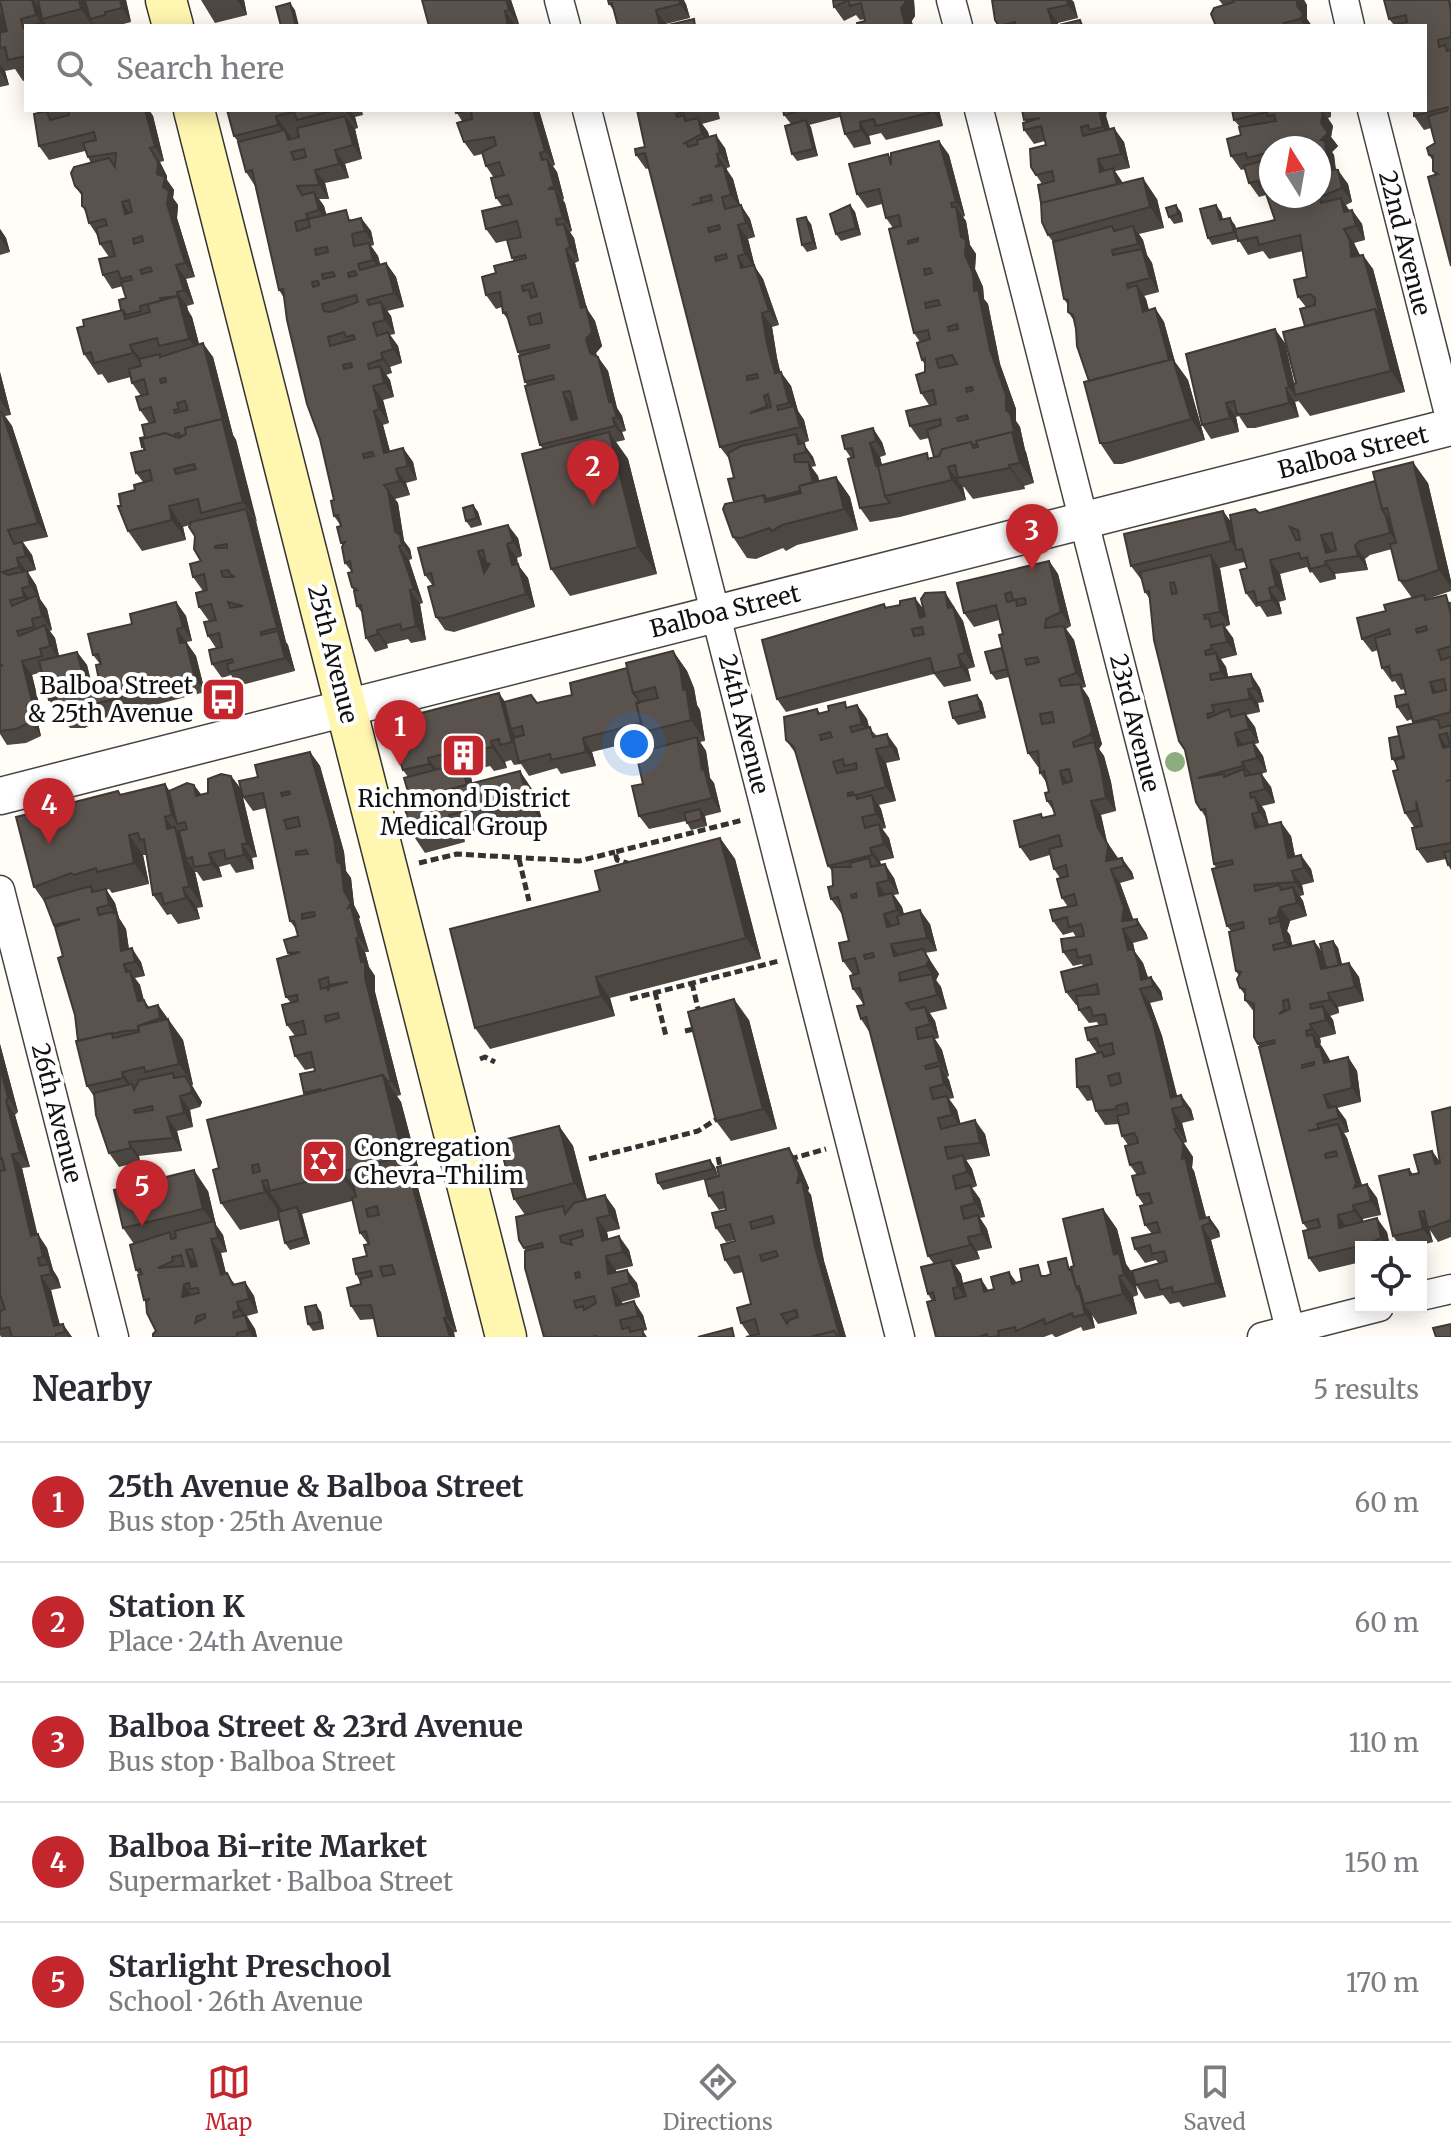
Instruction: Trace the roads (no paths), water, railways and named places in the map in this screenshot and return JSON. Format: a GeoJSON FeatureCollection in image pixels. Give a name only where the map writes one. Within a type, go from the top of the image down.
{"type":"FeatureCollection","features":[{"type":"Feature","properties":{"kind":"main road"},"geometry":{"type":"LineString","coordinates":[[166,0],[172,24]]}},
{"type":"Feature","properties":{"kind":"main road","name":"25th Avenue"},"geometry":{"type":"LineString","coordinates":[[195,112],[506,1337]]}},
{"type":"Feature","properties":{"kind":"street"},"geometry":{"type":"LineString","coordinates":[[559,0],[565,24]]}},
{"type":"Feature","properties":{"kind":"street"},"geometry":{"type":"LineString","coordinates":[[951,0],[957,24]]}},
{"type":"Feature","properties":{"kind":"street"},"geometry":{"type":"LineString","coordinates":[[1344,0],[1350,24]]}},
{"type":"Feature","properties":{"kind":"street","name":"24th Avenue"},"geometry":{"type":"LineString","coordinates":[[588,112],[900,1337]]}},
{"type":"Feature","properties":{"kind":"street","name":"23rd Avenue"},"geometry":{"type":"LineString","coordinates":[[980,112],[1291,1334]]}},
{"type":"Feature","properties":{"kind":"street","name":"22nd Avenue"},"geometry":{"type":"LineString","coordinates":[[1373,112],[1451,424]]}},
{"type":"Feature","properties":{"kind":"street","name":"Balboa Street"},"geometry":{"type":"LineString","coordinates":[[0,796],[1451,424]]}},
{"type":"Feature","properties":{"kind":"street","name":"26th Avenue"},"geometry":{"type":"LineString","coordinates":[[0,890],[114,1337]]}},
{"type":"Feature","properties":{"kind":"street"},"geometry":{"type":"LineString","coordinates":[[1427,1295],[1451,1289]]}},
{"type":"Feature","properties":{"kind":"street"},"geometry":{"type":"LineString","coordinates":[[1262,1337],[1291,1334],[1359,1313]]}},
{"type":"Feature","properties":{"kind":"place","name":"Station K"},"geometry":{"type":"Point","coordinates":[593,506]}},
{"type":"Feature","properties":{"kind":"place","name":"Balboa Street & 23rd Avenue"},"geometry":{"type":"Point","coordinates":[1032,570]}},
{"type":"Feature","properties":{"kind":"place","name":"Balboa Street & 25th Avenue"},"geometry":{"type":"Point","coordinates":[224,699]}},
{"type":"Feature","properties":{"kind":"place","name":"Richmond District Medical Group"},"geometry":{"type":"Point","coordinates":[464,756]}},
{"type":"Feature","properties":{"kind":"place","name":"25th Avenue & Balboa Street"},"geometry":{"type":"Point","coordinates":[400,766]}},
{"type":"Feature","properties":{"kind":"place","name":"Balboa Bi-rite Market"},"geometry":{"type":"Point","coordinates":[49,844]}},
{"type":"Feature","properties":{"kind":"place","name":"Congregation Chevra-Thilim"},"geometry":{"type":"Point","coordinates":[323,1161]}},
{"type":"Feature","properties":{"kind":"place","name":"Starlight Preschool"},"geometry":{"type":"Point","coordinates":[142,1226]}}]}
